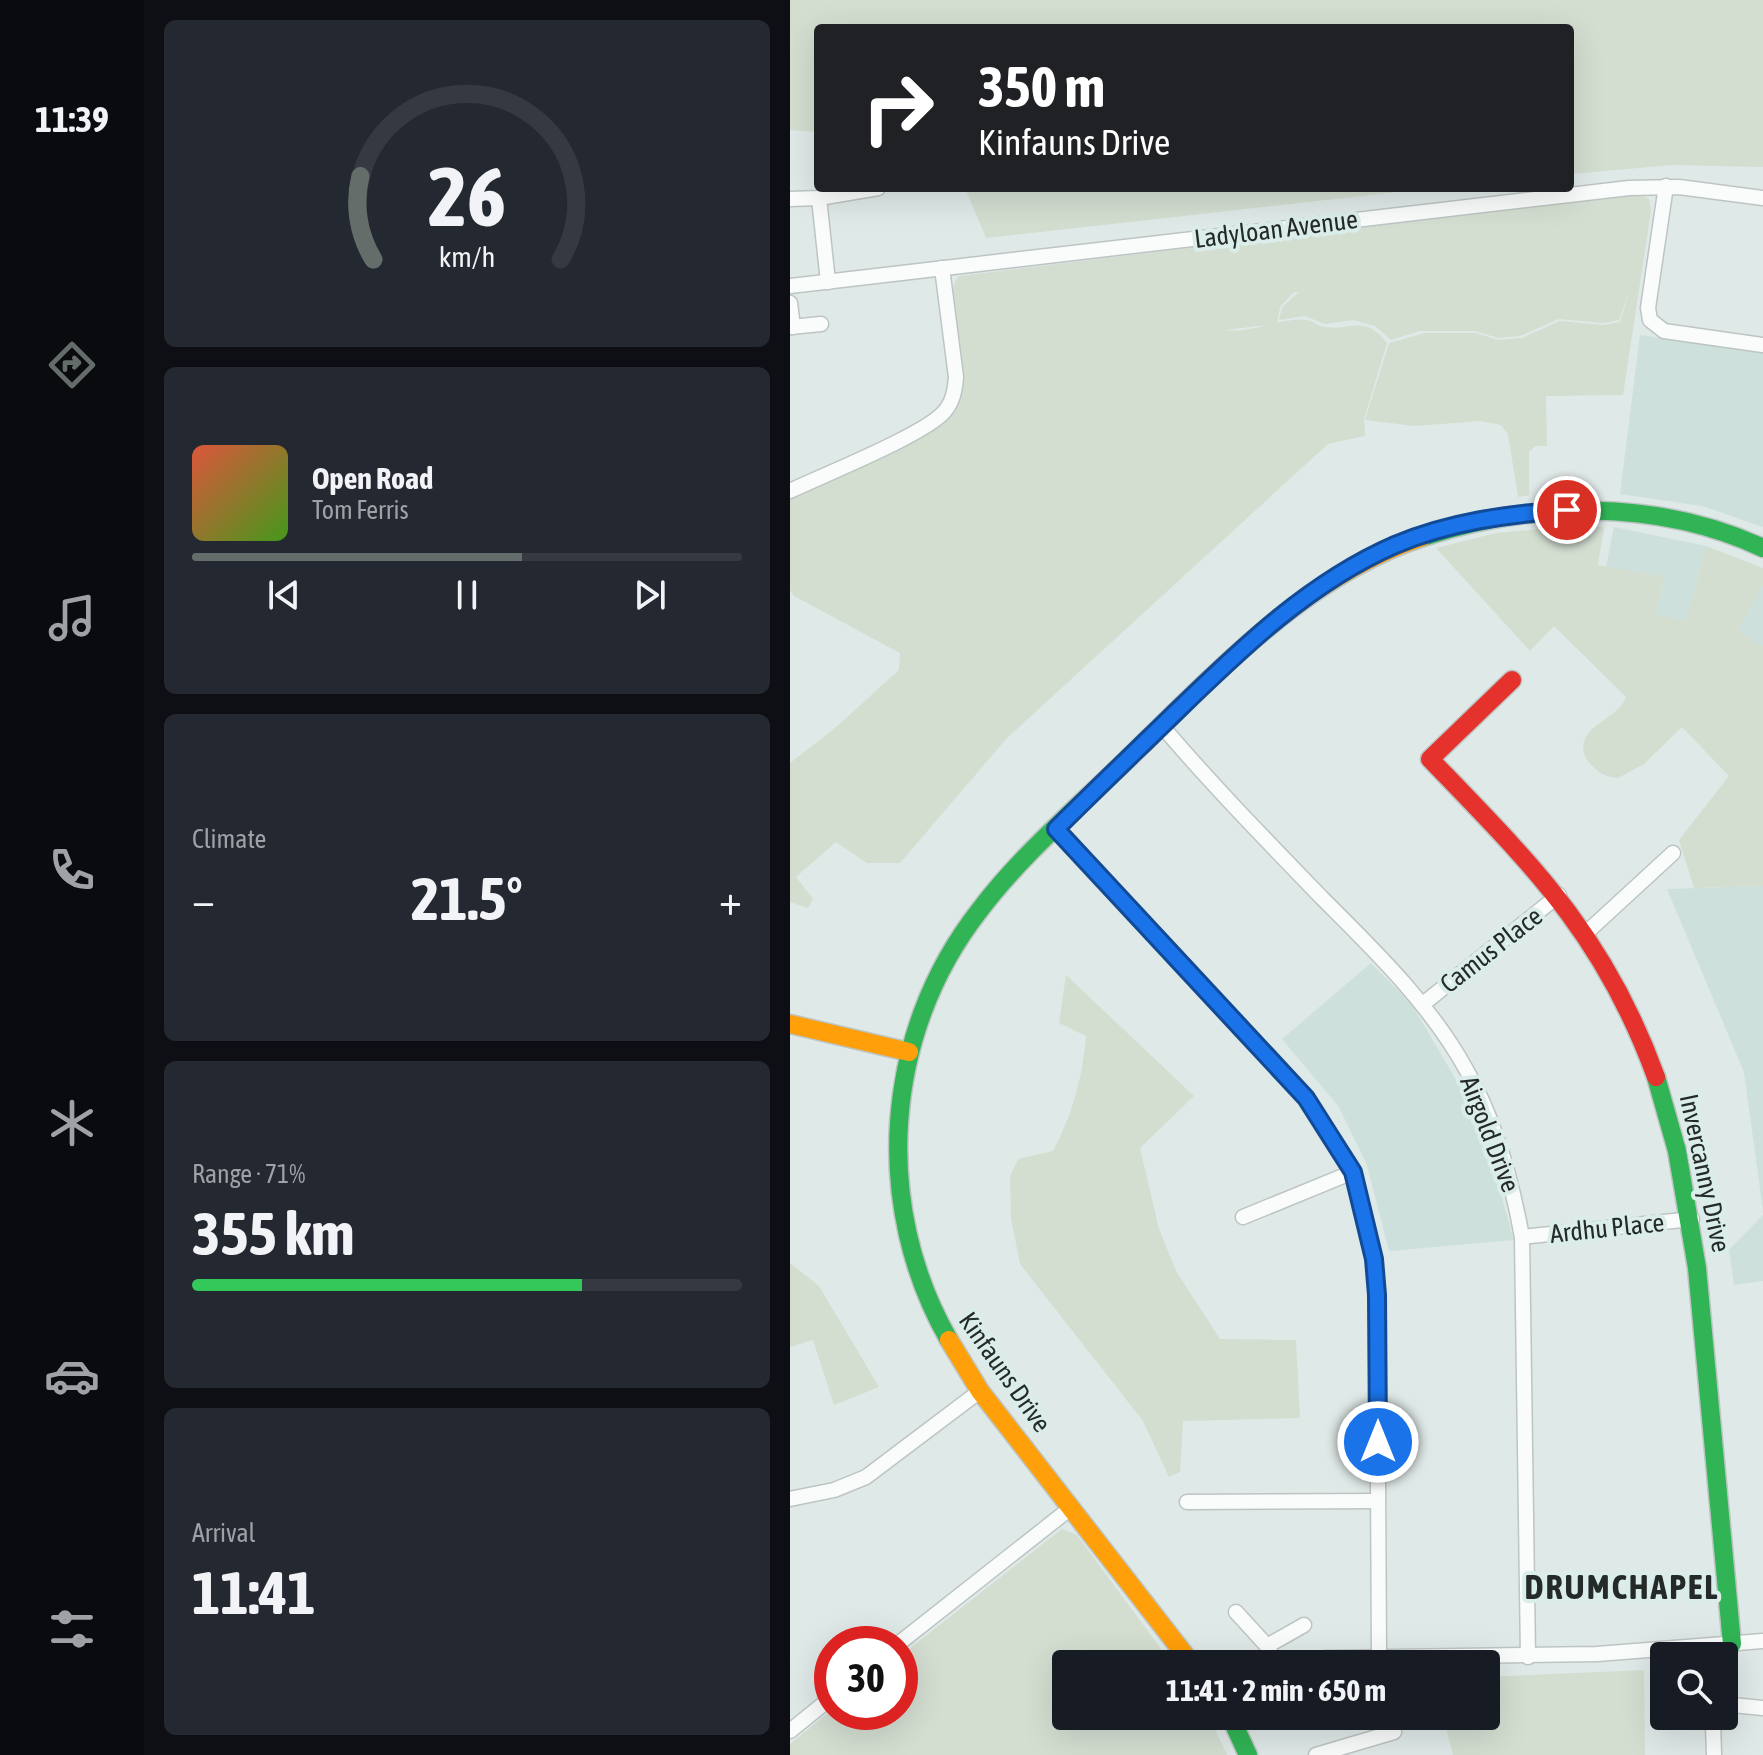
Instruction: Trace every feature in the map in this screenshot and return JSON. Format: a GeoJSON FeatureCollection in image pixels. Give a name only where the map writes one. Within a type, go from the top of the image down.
{"type":"FeatureCollection","features":[{"type":"Feature","properties":{"kind":"street","name":"Ladyloan Avenue"},"geometry":{"type":"LineString","coordinates":[[790,286],[1666,186],[1763,198]]}},
{"type":"Feature","properties":{"kind":"street"},"geometry":{"type":"LineString","coordinates":[[1666,186],[1648,308],[1650,320],[1664,331],[1763,345]]}},
{"type":"Feature","properties":{"kind":"street"},"geometry":{"type":"LineString","coordinates":[[790,199],[854,192]]}},
{"type":"Feature","properties":{"kind":"street"},"geometry":{"type":"LineString","coordinates":[[819,198],[828,282]]}},
{"type":"Feature","properties":{"kind":"street"},"geometry":{"type":"LineString","coordinates":[[790,491],[918,430],[945,411],[955,390],[956,377],[942,268]]}},
{"type":"Feature","properties":{"kind":"street"},"geometry":{"type":"LineString","coordinates":[[790,303],[792,327],[821,324]]}},
{"type":"Feature","properties":{"kind":"street","name":"Kinfauns Drive"},"geometry":{"type":"LineString","coordinates":[[1181,1650],[980,1391],[937,1320],[918,1276],[906,1233],[896,1169],[898,1107],[909,1052],[926,1000],[959,935],[983,901],[1262,632],[1332,578],[1395,545],[1457,525],[1516,513],[1612,511],[1668,518],[1763,548]]}},
{"type":"Feature","properties":{"kind":"street","name":"Invercanny Drive"},"geometry":{"type":"LineString","coordinates":[[1512,680],[1430,759],[1559,895],[1586,933],[1641,1034],[1659,1080],[1674,1126],[1692,1219],[1732,1642]]}},
{"type":"Feature","properties":{"kind":"street","name":"Airgold Drive"},"geometry":{"type":"LineString","coordinates":[[1162,726],[1213,786],[1423,1004],[1467,1070],[1483,1106],[1516,1205],[1522,1237],[1528,1657]]}},
{"type":"Feature","properties":{"kind":"street"},"geometry":{"type":"LineString","coordinates":[[1056,829],[1306,1098],[1353,1172],[1374,1259],[1377,1295],[1379,1650]]}},
{"type":"Feature","properties":{"kind":"street"},"geometry":{"type":"LineString","coordinates":[[1586,933],[1673,853]]}},
{"type":"Feature","properties":{"kind":"street","name":"Camus Place"},"geometry":{"type":"LineString","coordinates":[[1423,1004],[1559,895]]}},
{"type":"Feature","properties":{"kind":"street"},"geometry":{"type":"LineString","coordinates":[[790,1024],[909,1052]]}},
{"type":"Feature","properties":{"kind":"street"},"geometry":{"type":"LineString","coordinates":[[1243,1217],[1353,1172]]}},
{"type":"Feature","properties":{"kind":"street","name":"Ardhu Place"},"geometry":{"type":"LineString","coordinates":[[1522,1237],[1692,1219]]}},
{"type":"Feature","properties":{"kind":"street"},"geometry":{"type":"LineString","coordinates":[[790,1499],[834,1490],[866,1477],[980,1391]]}},
{"type":"Feature","properties":{"kind":"street"},"geometry":{"type":"LineString","coordinates":[[1187,1502],[1378,1501]]}},
{"type":"Feature","properties":{"kind":"street"},"geometry":{"type":"LineString","coordinates":[[918,1628],[1072,1507]]}},
{"type":"Feature","properties":{"kind":"street"},"geometry":{"type":"LineString","coordinates":[[1236,1612],[1269,1650]]}},
{"type":"Feature","properties":{"kind":"street"},"geometry":{"type":"LineString","coordinates":[[1267,1646],[1304,1625]]}},
{"type":"Feature","properties":{"kind":"street"},"geometry":{"type":"LineString","coordinates":[[1738,1643],[1763,1641]]}},
{"type":"Feature","properties":{"kind":"street"},"geometry":{"type":"LineString","coordinates":[[1500,1657],[1650,1653]]}},
{"type":"Feature","properties":{"kind":"street"},"geometry":{"type":"LineString","coordinates":[[1738,1707],[1763,1708]]}},
{"type":"Feature","properties":{"kind":"street"},"geometry":{"type":"LineString","coordinates":[[790,1731],[814,1712]]}},
{"type":"Feature","properties":{"kind":"street"},"geometry":{"type":"LineString","coordinates":[[1236,1730],[1248,1755]]}},
{"type":"Feature","properties":{"kind":"street"},"geometry":{"type":"LineString","coordinates":[[1713,1730],[1714,1755]]}},
{"type":"Feature","properties":{"kind":"street"},"geometry":{"type":"LineString","coordinates":[[1316,1755],[1394,1732]]}},
{"type":"Feature","properties":{"kind":"shaded area"},"geometry":{"type":"Polygon","coordinates":[[[790,0],[1763,0],[1763,167],[1673,165],[1574,174],[1574,24],[814,24],[814,132],[790,130],[790,0]]]}},
{"type":"Feature","properties":{"kind":"shaded area"},"geometry":{"type":"Polygon","coordinates":[[[967,192],[1397,192],[986,238],[967,192]]]}},
{"type":"Feature","properties":{"kind":"shaded area"},"geometry":{"type":"Polygon","coordinates":[[[1637,193],[1649,199],[1651,211],[1623,395],[1546,396],[1547,446],[1535,446],[1529,452],[1529,495],[1518,497],[1508,434],[1501,425],[1481,421],[1414,426],[1365,420],[1389,343],[1425,333],[1476,333],[1498,340],[1522,338],[1560,321],[1604,325],[1620,322],[1630,289],[1619,320],[1603,323],[1559,319],[1520,336],[1498,338],[1475,331],[1420,331],[1391,340],[1375,326],[1353,320],[1325,324],[1305,316],[1279,320],[1282,307],[1299,292],[1294,292],[1280,307],[1277,323],[1298,319],[1324,327],[1365,326],[1387,343],[1364,419],[1365,436],[1328,444],[1007,738],[900,863],[867,863],[836,842],[796,877],[813,899],[808,908],[790,902],[790,763],[834,729],[899,670],[900,653],[794,596],[790,590],[790,499],[943,425],[952,414],[962,393],[963,380],[952,298],[959,276],[1637,193]],[[1267,325],[1225,330],[1245,330],[1267,325]]]}},
{"type":"Feature","properties":{"kind":"shaded area"},"geometry":{"type":"Polygon","coordinates":[[[1640,335],[1763,352],[1763,527],[1702,506],[1620,494],[1640,335]]]}},
{"type":"Feature","properties":{"kind":"shaded area"},"geometry":{"type":"Polygon","coordinates":[[[1573,526],[1604,527],[1598,565],[1665,577],[1655,614],[1686,622],[1706,546],[1763,568],[1763,586],[1737,631],[1763,646],[1763,886],[1694,888],[1679,840],[1729,776],[1682,727],[1644,764],[1618,778],[1598,771],[1584,753],[1585,739],[1618,709],[1626,697],[1554,626],[1530,651],[1436,548],[1496,533],[1573,526]]]}},
{"type":"Feature","properties":{"kind":"shaded area"},"geometry":{"type":"Polygon","coordinates":[[[1614,527],[1706,546],[1686,623],[1655,614],[1665,577],[1606,567],[1614,527]]]}},
{"type":"Feature","properties":{"kind":"shaded area"},"geometry":{"type":"Polygon","coordinates":[[[1763,586],[1763,646],[1736,631],[1763,586]]]}},
{"type":"Feature","properties":{"kind":"shaded area"},"geometry":{"type":"Polygon","coordinates":[[[1763,886],[1763,1211],[1744,1072],[1667,889],[1763,886]]]}},
{"type":"Feature","properties":{"kind":"shaded area"},"geometry":{"type":"Polygon","coordinates":[[[1371,963],[1412,1005],[1479,1119],[1514,1240],[1389,1251],[1367,1165],[1339,1107],[1282,1039],[1371,963]]]}},
{"type":"Feature","properties":{"kind":"shaded area"},"geometry":{"type":"Polygon","coordinates":[[[1066,975],[1194,1096],[1140,1148],[1159,1229],[1176,1271],[1220,1339],[1296,1340],[1300,1418],[1183,1421],[1180,1472],[1169,1477],[1143,1421],[1020,1264],[1011,1218],[1010,1177],[1018,1159],[1053,1151],[1076,1095],[1082,1067],[1086,1036],[1059,1023],[1066,975]]]}},
{"type":"Feature","properties":{"kind":"shaded area"},"geometry":{"type":"Polygon","coordinates":[[[1763,1215],[1763,1281],[1734,1285],[1729,1250],[1763,1215]]]}},
{"type":"Feature","properties":{"kind":"shaded area"},"geometry":{"type":"Polygon","coordinates":[[[790,1263],[819,1286],[879,1387],[834,1405],[813,1340],[790,1347],[790,1263]]]}},
{"type":"Feature","properties":{"kind":"shaded area"},"geometry":{"type":"Polygon","coordinates":[[[1062,1529],[1077,1535],[1162,1650],[1052,1650],[1052,1730],[1215,1730],[1227,1755],[790,1755],[790,1744],[814,1725],[814,1730],[918,1730],[918,1642],[1062,1529]]]}},
{"type":"Feature","properties":{"kind":"shaded area"},"geometry":{"type":"Polygon","coordinates":[[[1644,1670],[1645,1755],[1453,1755],[1447,1730],[1500,1730],[1500,1676],[1644,1670]]]}},
{"type":"Feature","properties":{"kind":"traffic: fast"},"geometry":{"type":"LineString","coordinates":[[1423,537],[1508,517],[1594,511],[1638,513],[1681,521],[1763,548]]}},
{"type":"Feature","properties":{"kind":"traffic: fast"},"geometry":{"type":"LineString","coordinates":[[949,1340],[924,1288],[908,1234],[899,1178],[899,1121],[907,1065],[923,1011],[947,959],[979,911],[1027,856],[1115,771]]}},
{"type":"Feature","properties":{"kind":"traffic: fast"},"geometry":{"type":"LineString","coordinates":[[1656,1077],[1677,1151],[1697,1268],[1732,1642]]}},
{"type":"Feature","properties":{"kind":"traffic: fast"},"geometry":{"type":"LineString","coordinates":[[1236,1730],[1248,1755]]}},
{"type":"Feature","properties":{"kind":"traffic: slow"},"geometry":{"type":"LineString","coordinates":[[1115,771],[1220,669],[1295,606],[1378,555],[1423,537]]}},
{"type":"Feature","properties":{"kind":"traffic: slow"},"geometry":{"type":"LineString","coordinates":[[790,1024],[909,1052]]}},
{"type":"Feature","properties":{"kind":"traffic: slow"},"geometry":{"type":"LineString","coordinates":[[949,1340],[980,1391],[1181,1650]]}},
{"type":"Feature","properties":{"kind":"traffic: jam"},"geometry":{"type":"LineString","coordinates":[[1512,680],[1430,759],[1533,868],[1589,941],[1636,1027],[1656,1077]]}},
{"type":"Feature","properties":{"kind":"district","name":"DRUMCHAPEL"},"geometry":{"type":"Point","coordinates":[1622,1587]}},
{"type":"Feature","properties":{"kind":"route"},"geometry":{"type":"LineString","coordinates":[[1378,1442],[1378,1323],[1374,1259],[1353,1172],[1306,1098],[1056,829],[1231,658],[1332,578],[1395,545],[1457,525],[1516,513],[1567,510]]}}]}
